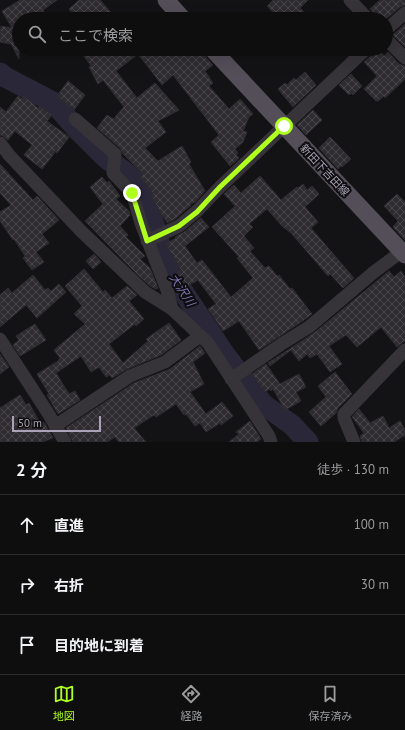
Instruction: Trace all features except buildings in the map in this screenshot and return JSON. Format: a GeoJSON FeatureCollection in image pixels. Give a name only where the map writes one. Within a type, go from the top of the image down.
{"type":"FeatureCollection","features":[{"type":"Feature","properties":{"kind":"main road"},"geometry":{"type":"LineString","coordinates":[[166,0],[177,12]]}},
{"type":"Feature","properties":{"kind":"main road","name":"新田下吉田線"},"geometry":{"type":"LineString","coordinates":[[219,56],[404,252]]}},
{"type":"Feature","properties":{"kind":"street"},"geometry":{"type":"LineString","coordinates":[[350,0],[361,12]]}},
{"type":"Feature","properties":{"kind":"street"},"geometry":{"type":"LineString","coordinates":[[393,24],[405,13]]}},
{"type":"Feature","properties":{"kind":"street"},"geometry":{"type":"LineString","coordinates":[[393,46],[405,58]]}},
{"type":"Feature","properties":{"kind":"street"},"geometry":{"type":"LineString","coordinates":[[147,241],[179,226],[197,212],[220,187],[359,56]]}},
{"type":"Feature","properties":{"kind":"street"},"geometry":{"type":"LineString","coordinates":[[75,119],[115,154],[113,173],[132,193],[147,241],[167,290],[172,309]]}},
{"type":"Feature","properties":{"kind":"street"},"geometry":{"type":"LineString","coordinates":[[0,143],[5,158],[145,292],[172,309],[208,343],[269,436],[271,442]]}},
{"type":"Feature","properties":{"kind":"street"},"geometry":{"type":"LineString","coordinates":[[231,379],[278,346],[309,327],[374,272],[404,252]]}},
{"type":"Feature","properties":{"kind":"street"},"geometry":{"type":"LineString","coordinates":[[56,426],[130,376],[165,362],[200,336]]}},
{"type":"Feature","properties":{"kind":"street"},"geometry":{"type":"LineString","coordinates":[[0,339],[65,442]]}},
{"type":"Feature","properties":{"kind":"street"},"geometry":{"type":"LineString","coordinates":[[354,442],[344,418],[344,414],[405,350]]}},
{"type":"Feature","properties":{"kind":"waterway","name":"大沢川"},"geometry":{"type":"LineString","coordinates":[[0,73],[53,102],[106,158],[143,188],[170,272],[226,356],[263,404],[292,425],[308,442]]}},
{"type":"Feature","properties":{"kind":"route"},"geometry":{"type":"LineString","coordinates":[[132,193],[147,241],[179,226],[197,212],[220,187],[284,126]]}}]}
